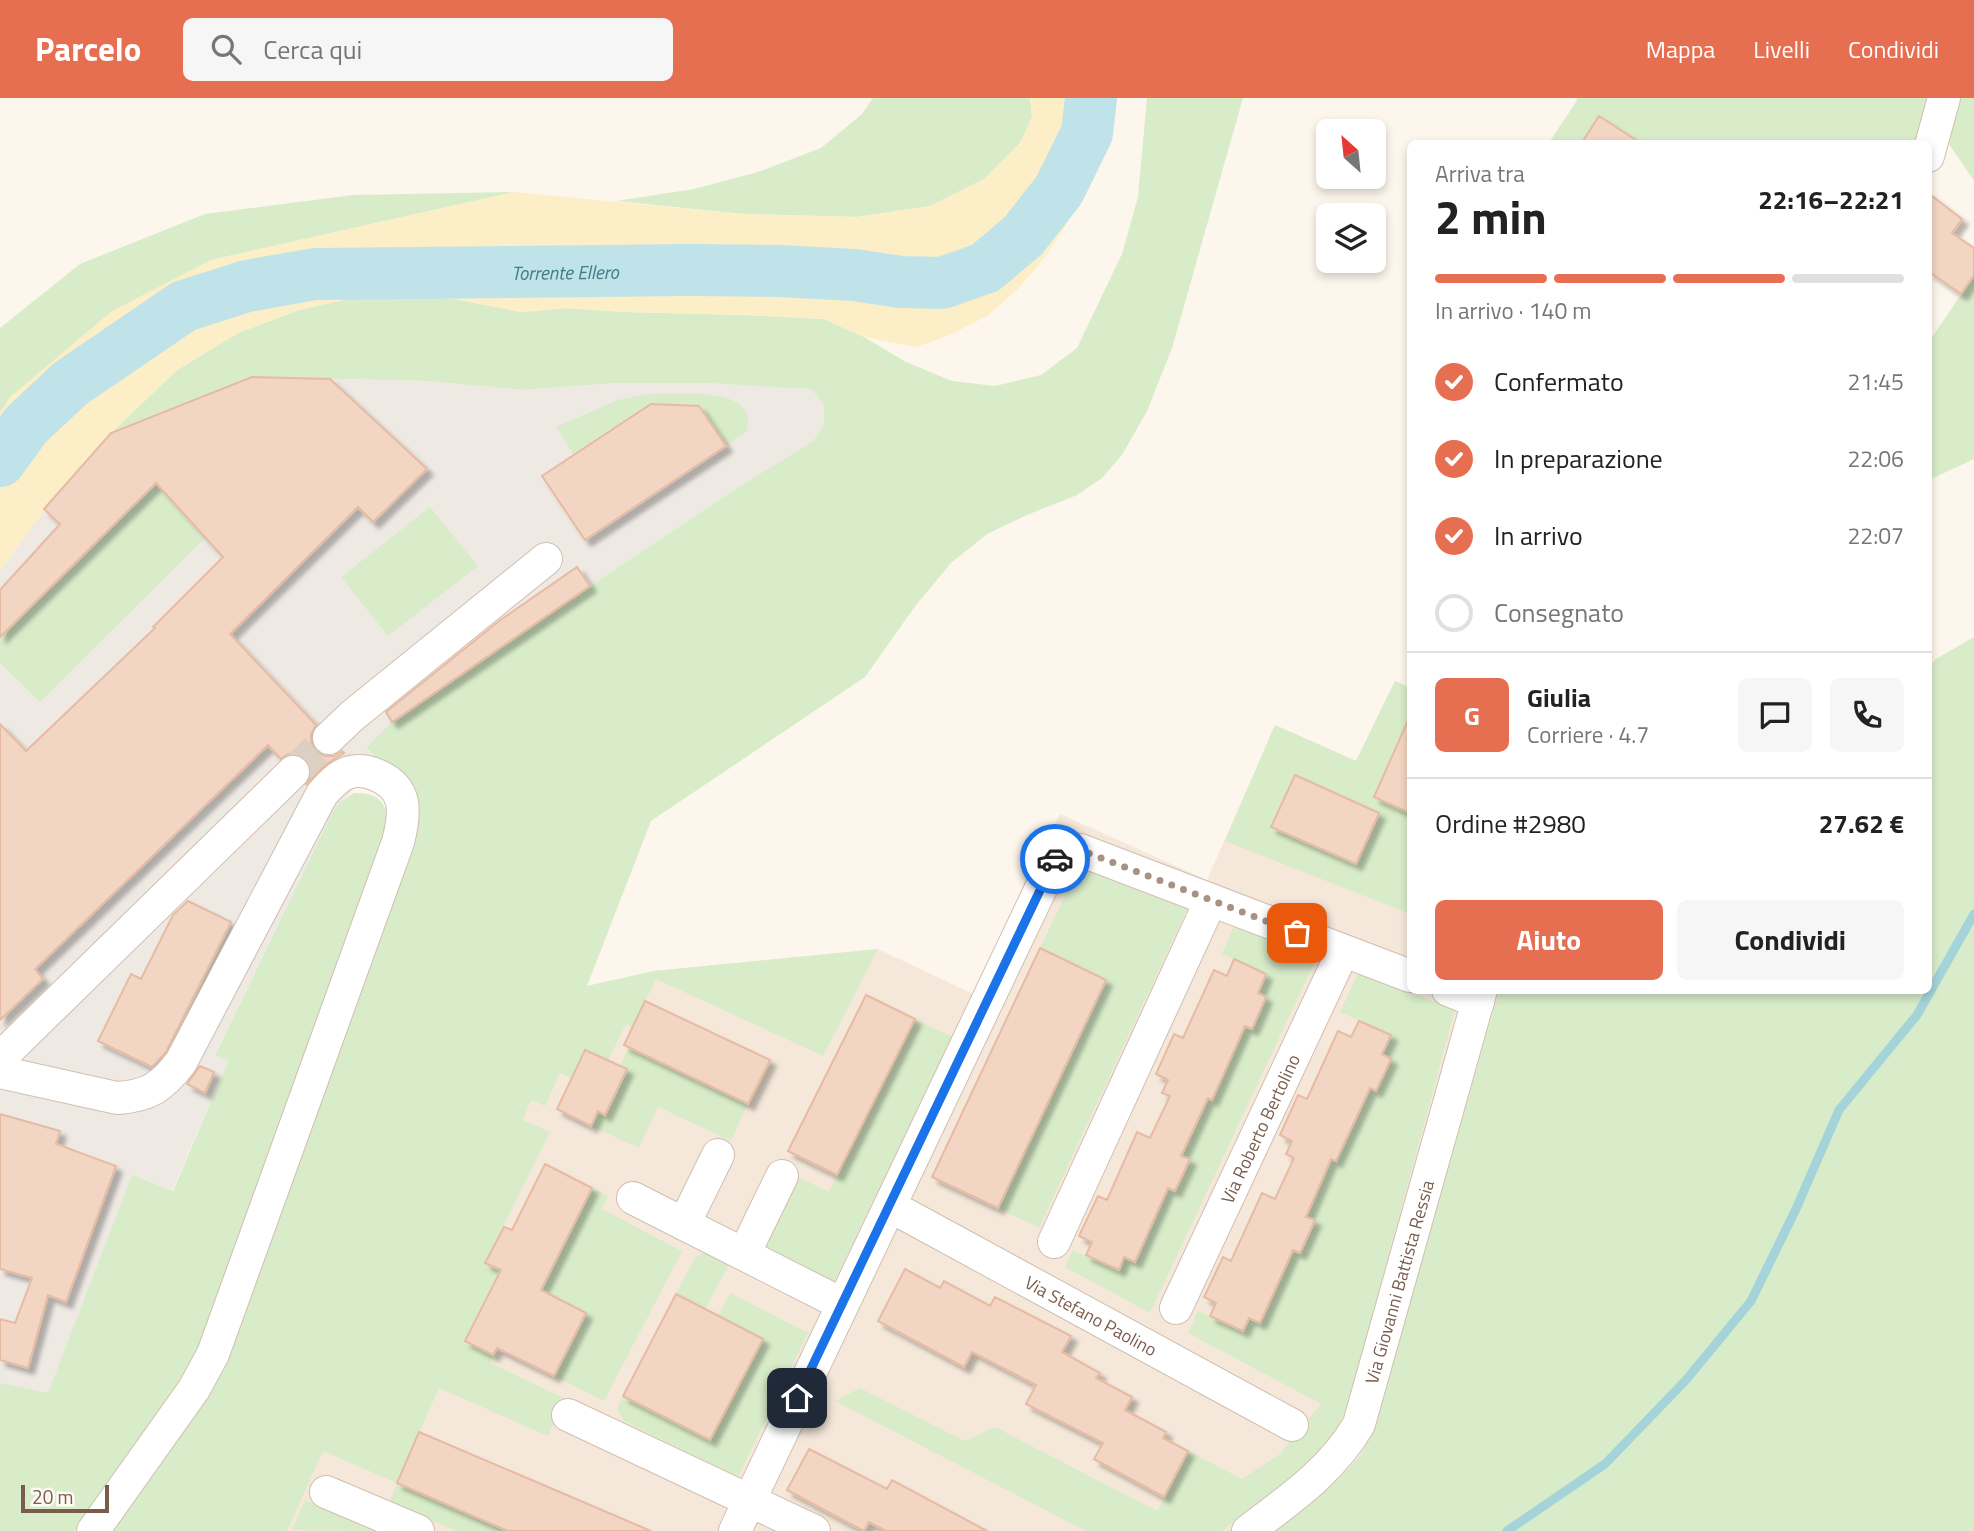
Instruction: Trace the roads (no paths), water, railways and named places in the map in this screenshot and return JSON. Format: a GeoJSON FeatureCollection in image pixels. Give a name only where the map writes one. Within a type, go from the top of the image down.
{"type":"FeatureCollection","features":[{"type":"Feature","properties":{"kind":"street"},"geometry":{"type":"LineString","coordinates":[[1932,142],[1944,98]]}},
{"type":"Feature","properties":{"kind":"street"},"geometry":{"type":"LineString","coordinates":[[330,738],[352,716],[546,559]]}},
{"type":"Feature","properties":{"kind":"street"},"geometry":{"type":"LineString","coordinates":[[0,1072],[109,1097],[132,1097],[167,1080],[181,1062],[322,794],[334,781],[347,773],[365,771],[382,777],[397,789],[403,805],[403,823],[398,842],[213,1354],[194,1389],[93,1531]]}},
{"type":"Feature","properties":{"kind":"street"},"geometry":{"type":"LineString","coordinates":[[0,1058],[293,772]]}},
{"type":"Feature","properties":{"kind":"street"},"geometry":{"type":"LineString","coordinates":[[735,1531],[1060,853],[1070,849],[1080,850],[1407,975]]}},
{"type":"Feature","properties":{"kind":"street"},"geometry":{"type":"LineString","coordinates":[[1054,1242],[1211,900]]}},
{"type":"Feature","properties":{"kind":"street","name":"Via Roberto Bertolino"},"geometry":{"type":"LineString","coordinates":[[1176,1308],[1343,951]]}},
{"type":"Feature","properties":{"kind":"street","name":"Via Giovanni Battista Ressia"},"geometry":{"type":"LineString","coordinates":[[1248,1531],[1333,1461],[1359,1424],[1479,996]]}},
{"type":"Feature","properties":{"kind":"street"},"geometry":{"type":"LineString","coordinates":[[684,1224],[718,1155]]}},
{"type":"Feature","properties":{"kind":"street"},"geometry":{"type":"LineString","coordinates":[[744,1254],[782,1176]]}},
{"type":"Feature","properties":{"kind":"street"},"geometry":{"type":"LineString","coordinates":[[633,1198],[842,1304]]}},
{"type":"Feature","properties":{"kind":"street","name":"Via Stefano Paolino"},"geometry":{"type":"LineString","coordinates":[[890,1206],[1292,1425]]}},
{"type":"Feature","properties":{"kind":"street"},"geometry":{"type":"LineString","coordinates":[[568,1415],[814,1531]]}},
{"type":"Feature","properties":{"kind":"street"},"geometry":{"type":"LineString","coordinates":[[326,1492],[418,1531]]}},
{"type":"Feature","properties":{"kind":"waterway","name":"Torrente Ellero"},"geometry":{"type":"LineString","coordinates":[[0,461],[26,425],[71,383],[184,306],[247,286],[315,274],[688,270],[780,271],[942,283],[985,268],[1023,236],[1059,190],[1087,133],[1091,98]]}},
{"type":"Feature","properties":{"kind":"waterway"},"geometry":{"type":"LineString","coordinates":[[1932,988],[1974,914]]}},
{"type":"Feature","properties":{"kind":"waterway"},"geometry":{"type":"LineString","coordinates":[[1507,1531],[1605,1464],[1686,1380],[1751,1301],[1796,1209],[1839,1110],[1917,1015],[1929,994]]}},
{"type":"Feature","properties":{"kind":"tunnel"},"geometry":{"type":"LineString","coordinates":[[293,772],[329,738]]}}]}
